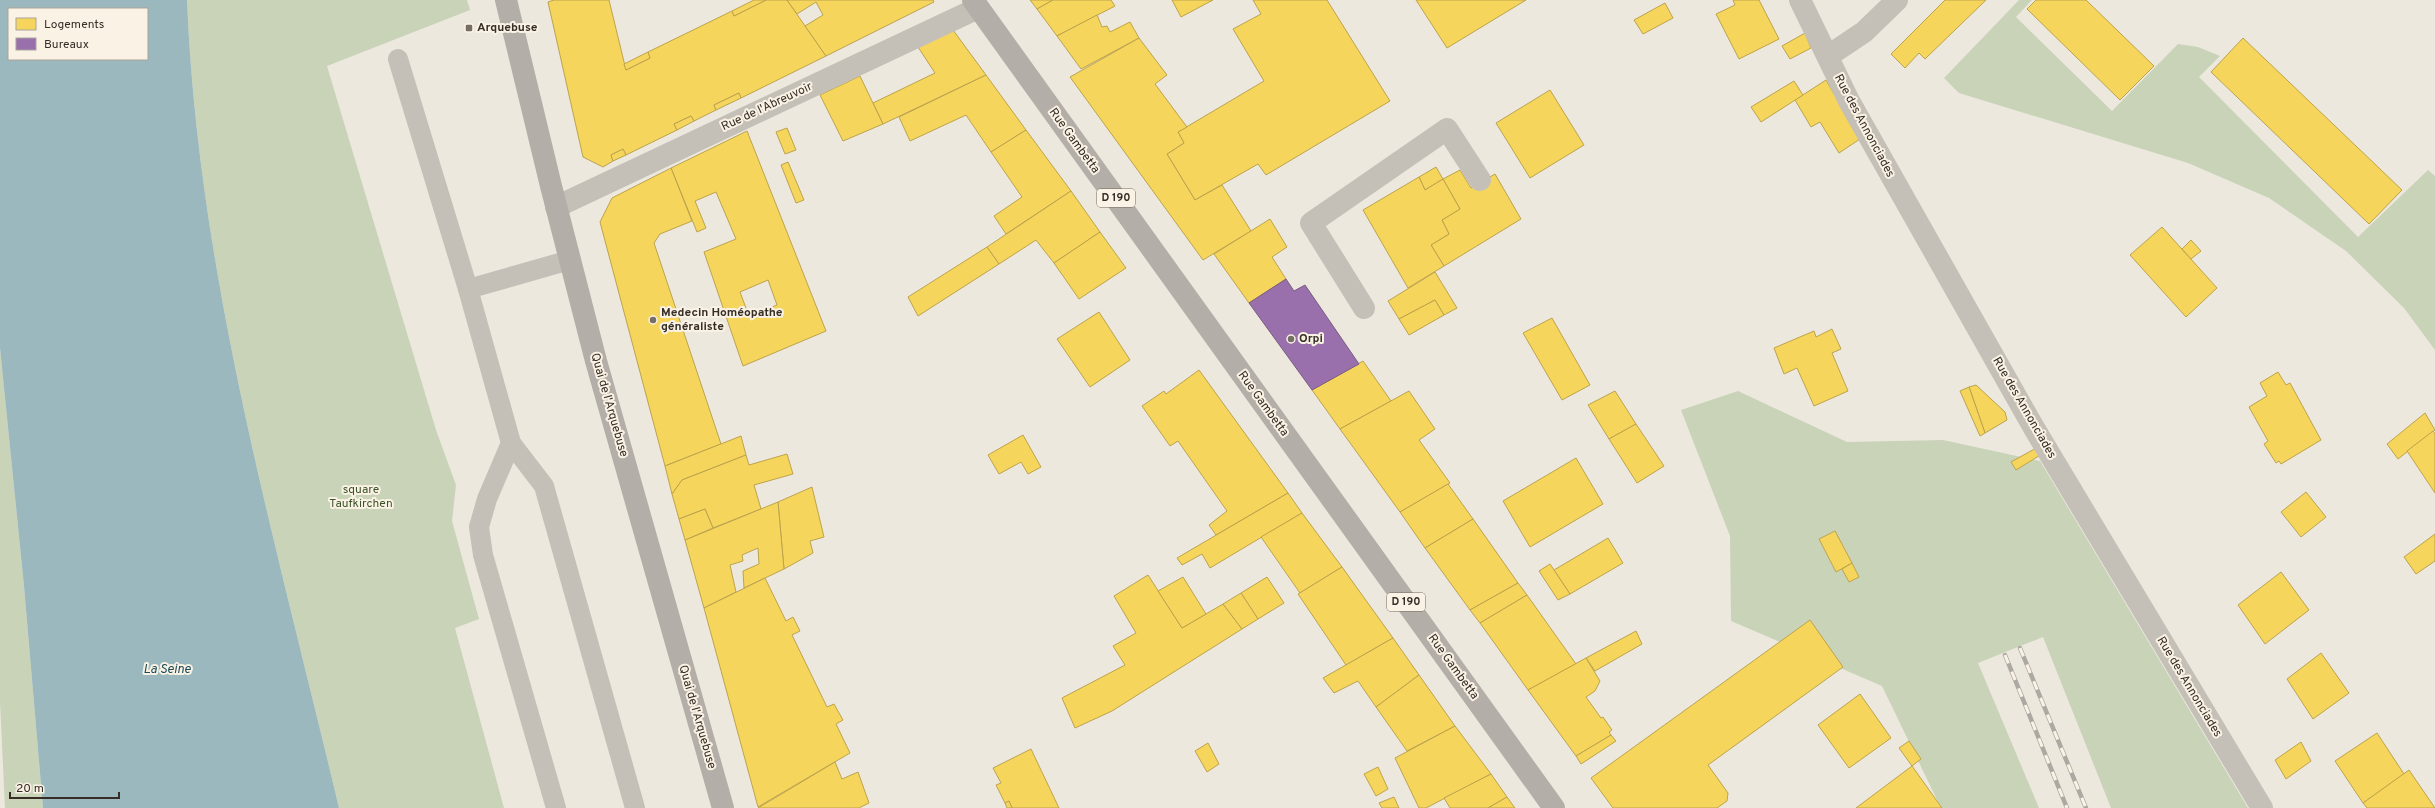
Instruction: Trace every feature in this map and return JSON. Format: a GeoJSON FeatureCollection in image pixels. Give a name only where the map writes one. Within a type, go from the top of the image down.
{"type":"FeatureCollection","features":[{"type":"Feature","properties":{"kind":"main road","name":"Quai de l'Arquebuse"},"geometry":{"type":"LineString","coordinates":[[506,0],[556,207],[601,376],[723,808]]}},
{"type":"Feature","properties":{"kind":"main road","name":"Rue Gambetta"},"geometry":{"type":"LineString","coordinates":[[975,4],[1554,808]]}},
{"type":"Feature","properties":{"kind":"street","name":"Rue des Annonciades"},"geometry":{"type":"LineString","coordinates":[[1800,0],[1849,101],[2034,428],[2262,808]]}},
{"type":"Feature","properties":{"kind":"street"},"geometry":{"type":"LineString","coordinates":[[1828,56],[1864,32],[1897,0]]}},
{"type":"Feature","properties":{"kind":"street","name":"Rue de l'Abreuvoir"},"geometry":{"type":"LineString","coordinates":[[556,207],[975,4]]}},
{"type":"Feature","properties":{"kind":"street"},"geometry":{"type":"LineString","coordinates":[[1364,308],[1311,223],[1446,129],[1480,180]]}},
{"type":"Feature","properties":{"kind":"lane"},"geometry":{"type":"LineString","coordinates":[[398,59],[468,289],[511,443],[544,486],[635,808]]}},
{"type":"Feature","properties":{"kind":"lane"},"geometry":{"type":"LineString","coordinates":[[468,289],[570,260]]}},
{"type":"Feature","properties":{"kind":"lane"},"geometry":{"type":"LineString","coordinates":[[511,443],[487,499],[479,527],[483,555],[556,808]]}},
{"type":"Feature","properties":{"kind":"green space","name":"square Taufkirchen"},"geometry":{"type":"Polygon","coordinates":[[[187,0],[467,0],[470,10],[327,66],[436,430],[456,485],[452,521],[479,619],[455,628],[504,808],[339,808],[266,508],[223,306],[207,205],[194,103],[187,0]]]}},
{"type":"Feature","properties":{"kind":"green space"},"geometry":{"type":"Polygon","coordinates":[[[2019,0],[2032,0],[2016,17],[2112,111],[2178,44],[2198,47],[2220,56],[2199,77],[2358,237],[2428,170],[2435,176],[2435,350],[2404,308],[2346,251],[2269,198],[2188,163],[1959,93],[1944,78],[2019,0]]]}},
{"type":"Feature","properties":{"kind":"green space"},"geometry":{"type":"Polygon","coordinates":[[[0,348],[24,586],[43,808],[5,808],[0,702],[0,348]]]}},
{"type":"Feature","properties":{"kind":"green space"},"geometry":{"type":"Polygon","coordinates":[[[1738,391],[1847,442],[1943,440],[2040,461],[2248,808],[2111,808],[2043,637],[1978,663],[2039,808],[1941,808],[1882,686],[1731,621],[1730,536],[1681,410],[1738,391]]]}},
{"type":"Feature","properties":{"kind":"water","name":"La Seine"},"geometry":{"type":"Polygon","coordinates":[[[0,0],[187,0],[194,103],[207,205],[223,306],[266,508],[339,808],[43,808],[24,586],[0,348],[0,0]]]}},
{"type":"Feature","properties":{"kind":"building: Logements"},"geometry":{"type":"Polygon","coordinates":[[[554,0],[609,0],[626,70],[650,58],[648,52],[732,11],[734,16],[766,0],[787,0],[826,56],[741,98],[739,93],[714,105],[716,110],[694,121],[691,116],[674,124],[677,130],[626,155],[623,149],[611,155],[613,161],[603,167],[583,157],[548,2],[554,0]]]}},
{"type":"Feature","properties":{"kind":"building: Logements"},"geometry":{"type":"Polygon","coordinates":[[[754,0],[766,0],[734,16],[732,11],[754,0]]]}},
{"type":"Feature","properties":{"kind":"building: Logements"},"geometry":{"type":"Polygon","coordinates":[[[787,0],[933,0],[934,2],[826,56],[805,26],[823,15],[816,2],[797,14],[787,0]]]}},
{"type":"Feature","properties":{"kind":"building: Logements"},"geometry":{"type":"Polygon","coordinates":[[[1030,0],[1053,0],[1037,9],[1030,0]]]}},
{"type":"Feature","properties":{"kind":"building: Logements"},"geometry":{"type":"Polygon","coordinates":[[[1053,0],[1111,0],[1115,6],[1057,36],[1037,9],[1053,0]]]}},
{"type":"Feature","properties":{"kind":"building: Logements"},"geometry":{"type":"Polygon","coordinates":[[[1172,0],[1213,0],[1181,17],[1172,0]]]}},
{"type":"Feature","properties":{"kind":"building: Logements"},"geometry":{"type":"Polygon","coordinates":[[[1253,0],[1327,0],[1390,101],[1266,175],[1258,164],[1195,200],[1167,154],[1184,143],[1178,132],[1264,81],[1233,29],[1261,14],[1253,0]]]}},
{"type":"Feature","properties":{"kind":"building: Logements"},"geometry":{"type":"Polygon","coordinates":[[[1416,0],[1526,0],[1447,48],[1416,0]]]}},
{"type":"Feature","properties":{"kind":"building: Logements"},"geometry":{"type":"Polygon","coordinates":[[[1733,0],[1759,0],[1779,39],[1739,59],[1716,14],[1735,5],[1733,0]]]}},
{"type":"Feature","properties":{"kind":"building: Logements"},"geometry":{"type":"Polygon","coordinates":[[[1945,0],[1986,0],[1925,59],[1919,53],[1905,68],[1891,54],[1945,0]]]}},
{"type":"Feature","properties":{"kind":"building: Logements"},"geometry":{"type":"Polygon","coordinates":[[[2036,0],[2086,0],[2154,66],[2120,100],[2027,9],[2036,0]]]}},
{"type":"Feature","properties":{"kind":"building: Logements"},"geometry":{"type":"Polygon","coordinates":[[[1665,3],[1673,18],[1643,34],[1634,20],[1665,3]]]}},
{"type":"Feature","properties":{"kind":"building: Logements"},"geometry":{"type":"Polygon","coordinates":[[[1097,15],[1102,27],[1107,26],[1110,32],[1130,22],[1139,38],[1081,69],[1057,36],[1097,15]]]}},
{"type":"Feature","properties":{"kind":"building: Logements"},"geometry":{"type":"Polygon","coordinates":[[[953,30],[986,75],[883,124],[873,103],[935,73],[918,47],[953,30]]]}},
{"type":"Feature","properties":{"kind":"building: Logements"},"geometry":{"type":"Polygon","coordinates":[[[1805,33],[1811,48],[1790,59],[1782,46],[1805,33]]]}},
{"type":"Feature","properties":{"kind":"building: Logements"},"geometry":{"type":"Polygon","coordinates":[[[1139,38],[1167,75],[1155,84],[1187,127],[1178,132],[1184,143],[1167,154],[1195,200],[1222,185],[1251,231],[1203,260],[1070,77],[1139,38]]]}},
{"type":"Feature","properties":{"kind":"building: Logements"},"geometry":{"type":"Polygon","coordinates":[[[2243,38],[2402,190],[2369,224],[2211,72],[2243,38]]]}},
{"type":"Feature","properties":{"kind":"building: Logements"},"geometry":{"type":"Polygon","coordinates":[[[648,52],[650,58],[626,70],[624,64],[648,52]]]}},
{"type":"Feature","properties":{"kind":"building: Logements"},"geometry":{"type":"Polygon","coordinates":[[[986,75],[1026,130],[991,152],[966,115],[910,141],[899,117],[986,75]]]}},
{"type":"Feature","properties":{"kind":"building: Logements"},"geometry":{"type":"Polygon","coordinates":[[[860,76],[883,124],[843,141],[820,95],[860,76]]]}},
{"type":"Feature","properties":{"kind":"building: Logements"},"geometry":{"type":"Polygon","coordinates":[[[1826,80],[1860,139],[1839,153],[1820,122],[1811,127],[1795,100],[1826,80]]]}},
{"type":"Feature","properties":{"kind":"building: Logements"},"geometry":{"type":"Polygon","coordinates":[[[1794,81],[1803,95],[1761,122],[1751,107],[1794,81]]]}},
{"type":"Feature","properties":{"kind":"building: Logements"},"geometry":{"type":"Polygon","coordinates":[[[1550,90],[1584,145],[1530,178],[1496,123],[1550,90]]]}},
{"type":"Feature","properties":{"kind":"building: Logements"},"geometry":{"type":"Polygon","coordinates":[[[739,93],[741,98],[716,110],[714,105],[739,93]]]}},
{"type":"Feature","properties":{"kind":"building: Logements"},"geometry":{"type":"Polygon","coordinates":[[[691,116],[694,121],[677,130],[674,124],[691,116]]]}},
{"type":"Feature","properties":{"kind":"building: Logements"},"geometry":{"type":"Polygon","coordinates":[[[787,128],[796,150],[785,154],[776,132],[787,128]]]}},
{"type":"Feature","properties":{"kind":"building: Logements"},"geometry":{"type":"Polygon","coordinates":[[[1026,130],[1071,191],[1006,234],[994,216],[1022,197],[991,152],[1026,130]]]}},
{"type":"Feature","properties":{"kind":"building: Logements"},"geometry":{"type":"Polygon","coordinates":[[[747,131],[826,331],[743,366],[704,252],[736,239],[716,192],[695,201],[706,228],[697,232],[671,168],[747,131]],[[768,280],[740,292],[749,316],[777,305],[768,280]]]}},
{"type":"Feature","properties":{"kind":"building: Logements"},"geometry":{"type":"Polygon","coordinates":[[[623,149],[626,155],[613,161],[611,155],[623,149]]]}},
{"type":"Feature","properties":{"kind":"building: Logements"},"geometry":{"type":"Polygon","coordinates":[[[788,162],[804,200],[796,203],[781,165],[788,162]]]}},
{"type":"Feature","properties":{"kind":"building: Logements"},"geometry":{"type":"Polygon","coordinates":[[[1436,167],[1443,179],[1425,190],[1419,177],[1436,167]]]}},
{"type":"Feature","properties":{"kind":"building: Logements","name":"Medecin Homéopathe généraliste"},"geometry":{"type":"Polygon","coordinates":[[[671,168],[692,221],[660,234],[654,243],[721,444],[665,466],[600,222],[612,198],[671,168]]]}},
{"type":"Feature","properties":{"kind":"building: Logements"},"geometry":{"type":"Polygon","coordinates":[[[1460,170],[1471,188],[1495,174],[1521,219],[1444,266],[1431,245],[1449,234],[1442,220],[1460,209],[1443,179],[1460,170]]]}},
{"type":"Feature","properties":{"kind":"building: Logements"},"geometry":{"type":"Polygon","coordinates":[[[1419,177],[1425,190],[1443,179],[1460,209],[1442,220],[1449,234],[1431,245],[1444,266],[1408,288],[1363,210],[1419,177]]]}},
{"type":"Feature","properties":{"kind":"building: Logements"},"geometry":{"type":"Polygon","coordinates":[[[1071,191],[1100,232],[1054,263],[1036,240],[999,264],[987,247],[1071,191]]]}},
{"type":"Feature","properties":{"kind":"building: Logements"},"geometry":{"type":"Polygon","coordinates":[[[1270,219],[1287,247],[1272,257],[1286,279],[1249,303],[1214,254],[1270,219]]]}},
{"type":"Feature","properties":{"kind":"building: Logements"},"geometry":{"type":"Polygon","coordinates":[[[2162,227],[2217,288],[2186,317],[2130,255],[2162,227]]]}},
{"type":"Feature","properties":{"kind":"building: Logements"},"geometry":{"type":"Polygon","coordinates":[[[1100,232],[1126,268],[1079,299],[1054,263],[1100,232]]]}},
{"type":"Feature","properties":{"kind":"building: Logements"},"geometry":{"type":"Polygon","coordinates":[[[2191,240],[2201,251],[2191,259],[2182,249],[2191,240]]]}},
{"type":"Feature","properties":{"kind":"building: Logements"},"geometry":{"type":"Polygon","coordinates":[[[987,247],[999,264],[918,316],[908,297],[987,247]]]}},
{"type":"Feature","properties":{"kind":"building: Logements"},"geometry":{"type":"Polygon","coordinates":[[[1435,272],[1457,308],[1444,315],[1435,300],[1399,319],[1388,301],[1435,272]]]}},
{"type":"Feature","properties":{"kind":"building: Logements"},"geometry":{"type":"Polygon","coordinates":[[[1435,300],[1444,315],[1409,335],[1399,319],[1435,300]]]}},
{"type":"Feature","properties":{"kind":"building: Logements"},"geometry":{"type":"Polygon","coordinates":[[[1099,312],[1130,360],[1090,387],[1057,339],[1099,312]]]}},
{"type":"Feature","properties":{"kind":"building: Logements"},"geometry":{"type":"Polygon","coordinates":[[[1552,318],[1590,385],[1562,400],[1523,333],[1552,318]]]}},
{"type":"Feature","properties":{"kind":"building: Logements"},"geometry":{"type":"Polygon","coordinates":[[[1832,329],[1841,349],[1832,353],[1848,391],[1814,406],[1797,368],[1784,374],[1774,348],[1814,331],[1816,337],[1832,329]]]}},
{"type":"Feature","properties":{"kind":"building: Logements"},"geometry":{"type":"Polygon","coordinates":[[[1363,361],[1391,401],[1340,429],[1312,390],[1363,361]]]}},
{"type":"Feature","properties":{"kind":"building: Logements"},"geometry":{"type":"Polygon","coordinates":[[[1199,370],[1288,493],[1216,535],[1209,525],[1227,511],[1178,441],[1170,446],[1142,406],[1164,391],[1166,394],[1199,370]]]}},
{"type":"Feature","properties":{"kind":"building: Logements"},"geometry":{"type":"Polygon","coordinates":[[[2278,372],[2286,385],[2290,383],[2321,440],[2281,464],[2279,461],[2276,463],[2264,444],[2268,441],[2249,407],[2267,396],[2260,383],[2278,372]]]}},
{"type":"Feature","properties":{"kind":"building: Logements"},"geometry":{"type":"Polygon","coordinates":[[[1976,385],[2005,412],[2007,420],[1985,433],[1969,387],[1976,385]]]}},
{"type":"Feature","properties":{"kind":"building: Logements"},"geometry":{"type":"Polygon","coordinates":[[[1969,387],[1985,433],[1980,436],[1960,391],[1969,387]]]}},
{"type":"Feature","properties":{"kind":"building: Logements"},"geometry":{"type":"Polygon","coordinates":[[[1409,391],[1435,429],[1419,440],[1450,483],[1400,512],[1340,429],[1409,391]]]}},
{"type":"Feature","properties":{"kind":"building: Logements"},"geometry":{"type":"Polygon","coordinates":[[[1615,391],[1636,424],[1609,439],[1588,405],[1615,391]]]}},
{"type":"Feature","properties":{"kind":"building: Logements"},"geometry":{"type":"Polygon","coordinates":[[[2425,413],[2435,430],[2398,459],[2387,444],[2425,413]]]}},
{"type":"Feature","properties":{"kind":"building: Logements"},"geometry":{"type":"Polygon","coordinates":[[[1636,424],[1664,466],[1637,483],[1609,439],[1636,424]]]}},
{"type":"Feature","properties":{"kind":"building: Logements"},"geometry":{"type":"Polygon","coordinates":[[[2433,431],[2435,434],[2435,493],[2407,451],[2433,431]]]}},
{"type":"Feature","properties":{"kind":"building: Logements"},"geometry":{"type":"Polygon","coordinates":[[[1023,435],[1041,467],[1028,474],[1021,462],[999,474],[988,455],[1023,435]]]}},
{"type":"Feature","properties":{"kind":"building: Logements"},"geometry":{"type":"Polygon","coordinates":[[[741,436],[746,455],[682,480],[672,494],[665,466],[741,436]]]}},
{"type":"Feature","properties":{"kind":"building: Logements"},"geometry":{"type":"Polygon","coordinates":[[[2038,447],[2042,454],[2016,470],[2011,462],[2038,447]]]}},
{"type":"Feature","properties":{"kind":"building: Logements"},"geometry":{"type":"Polygon","coordinates":[[[787,454],[793,474],[754,485],[761,509],[713,528],[705,509],[679,519],[672,494],[682,480],[746,455],[749,465],[787,454]]]}},
{"type":"Feature","properties":{"kind":"building: Logements"},"geometry":{"type":"Polygon","coordinates":[[[1576,458],[1603,504],[1530,547],[1503,501],[1576,458]]]}},
{"type":"Feature","properties":{"kind":"building: Logements"},"geometry":{"type":"Polygon","coordinates":[[[1448,484],[1473,519],[1425,548],[1400,512],[1448,484]]]}},
{"type":"Feature","properties":{"kind":"building: Logements"},"geometry":{"type":"Polygon","coordinates":[[[812,487],[824,537],[810,541],[813,553],[784,569],[778,502],[812,487]]]}},
{"type":"Feature","properties":{"kind":"building: Logements"},"geometry":{"type":"Polygon","coordinates":[[[2306,492],[2326,517],[2301,537],[2281,512],[2306,492]]]}},
{"type":"Feature","properties":{"kind":"building: Logements"},"geometry":{"type":"Polygon","coordinates":[[[1288,493],[1302,513],[1210,568],[1202,554],[1182,565],[1177,558],[1288,493]]]}},
{"type":"Feature","properties":{"kind":"building: Logements"},"geometry":{"type":"Polygon","coordinates":[[[778,502],[784,569],[744,588],[743,571],[759,564],[758,548],[742,555],[743,561],[730,565],[736,592],[704,608],[685,540],[778,502]]]}},
{"type":"Feature","properties":{"kind":"building: Logements"},"geometry":{"type":"Polygon","coordinates":[[[705,509],[713,528],[685,540],[679,519],[705,509]]]}},
{"type":"Feature","properties":{"kind":"building: Logements"},"geometry":{"type":"Polygon","coordinates":[[[1302,513],[1342,567],[1300,593],[1261,537],[1302,513]]]}},
{"type":"Feature","properties":{"kind":"building: Logements"},"geometry":{"type":"Polygon","coordinates":[[[1473,519],[1518,583],[1470,610],[1425,548],[1473,519]]]}},
{"type":"Feature","properties":{"kind":"building: Logements"},"geometry":{"type":"Polygon","coordinates":[[[1835,531],[1852,563],[1836,572],[1819,539],[1835,531]]]}},
{"type":"Feature","properties":{"kind":"building: Logements"},"geometry":{"type":"Polygon","coordinates":[[[2435,534],[2435,561],[2416,574],[2404,557],[2435,534]]]}},
{"type":"Feature","properties":{"kind":"building: Logements"},"geometry":{"type":"Polygon","coordinates":[[[1608,538],[1623,563],[1570,594],[1554,570],[1608,538]]]}},
{"type":"Feature","properties":{"kind":"building: Logements"},"geometry":{"type":"Polygon","coordinates":[[[1852,563],[1859,577],[1849,582],[1842,569],[1852,563]]]}},
{"type":"Feature","properties":{"kind":"building: Logements"},"geometry":{"type":"Polygon","coordinates":[[[1550,564],[1570,594],[1558,600],[1539,571],[1550,564]]]}},
{"type":"Feature","properties":{"kind":"building: Logements"},"geometry":{"type":"Polygon","coordinates":[[[1342,567],[1393,638],[1346,665],[1298,594],[1342,567]]]}},
{"type":"Feature","properties":{"kind":"building: Logements"},"geometry":{"type":"Polygon","coordinates":[[[2281,572],[2309,610],[2265,644],[2238,605],[2281,572]]]}},
{"type":"Feature","properties":{"kind":"building: Logements"},"geometry":{"type":"Polygon","coordinates":[[[1148,575],[1182,628],[1223,604],[1242,629],[1112,711],[1075,728],[1062,698],[1125,665],[1113,646],[1136,633],[1114,596],[1148,575]]]}},
{"type":"Feature","properties":{"kind":"building: Logements"},"geometry":{"type":"Polygon","coordinates":[[[1183,577],[1206,614],[1182,628],[1158,591],[1183,577]]]}},
{"type":"Feature","properties":{"kind":"building: Logements"},"geometry":{"type":"Polygon","coordinates":[[[1267,577],[1284,603],[1258,619],[1241,593],[1267,577]]]}},
{"type":"Feature","properties":{"kind":"building: Logements"},"geometry":{"type":"Polygon","coordinates":[[[765,578],[786,621],[793,617],[800,631],[792,635],[827,707],[834,704],[843,720],[836,724],[850,753],[758,807],[704,608],[765,578]]]}},
{"type":"Feature","properties":{"kind":"building: Logements"},"geometry":{"type":"Polygon","coordinates":[[[1518,583],[1527,595],[1480,623],[1470,610],[1518,583]]]}},
{"type":"Feature","properties":{"kind":"building: Logements"},"geometry":{"type":"Polygon","coordinates":[[[1241,593],[1258,619],[1242,629],[1223,604],[1241,593]]]}},
{"type":"Feature","properties":{"kind":"building: Logements"},"geometry":{"type":"Polygon","coordinates":[[[1527,595],[1576,664],[1528,690],[1480,623],[1527,595]]]}},
{"type":"Feature","properties":{"kind":"building: Logements"},"geometry":{"type":"Polygon","coordinates":[[[1810,620],[1843,667],[1708,765],[1728,793],[1727,801],[1717,808],[1613,808],[1591,778],[1810,620]]]}},
{"type":"Feature","properties":{"kind":"building: Logements"},"geometry":{"type":"Polygon","coordinates":[[[1636,631],[1642,644],[1595,671],[1586,658],[1636,631]]]}},
{"type":"Feature","properties":{"kind":"building: Logements"},"geometry":{"type":"Polygon","coordinates":[[[1393,638],[1419,675],[1376,707],[1358,681],[1334,693],[1323,678],[1393,638]]]}},
{"type":"Feature","properties":{"kind":"building: Logements"},"geometry":{"type":"Polygon","coordinates":[[[2321,653],[2349,693],[2313,719],[2287,679],[2321,653]]]}},
{"type":"Feature","properties":{"kind":"building: Logements"},"geometry":{"type":"Polygon","coordinates":[[[1586,658],[1600,681],[1595,691],[1586,697],[1601,718],[1603,717],[1612,730],[1609,732],[1611,735],[1576,756],[1528,690],[1586,658]]]}},
{"type":"Feature","properties":{"kind":"building: Logements"},"geometry":{"type":"Polygon","coordinates":[[[1419,675],[1455,726],[1407,751],[1376,707],[1419,675]]]}},
{"type":"Feature","properties":{"kind":"building: Logements"},"geometry":{"type":"Polygon","coordinates":[[[1860,694],[1891,738],[1849,768],[1818,725],[1860,694]]]}},
{"type":"Feature","properties":{"kind":"building: Logements"},"geometry":{"type":"Polygon","coordinates":[[[1455,726],[1491,774],[1426,808],[1419,808],[1395,758],[1455,726]]]}},
{"type":"Feature","properties":{"kind":"building: Logements"},"geometry":{"type":"Polygon","coordinates":[[[2377,733],[2404,774],[2363,803],[2335,761],[2377,733]]]}},
{"type":"Feature","properties":{"kind":"building: Logements"},"geometry":{"type":"Polygon","coordinates":[[[1611,735],[1616,741],[1581,764],[1576,756],[1611,735]]]}},
{"type":"Feature","properties":{"kind":"building: Logements"},"geometry":{"type":"Polygon","coordinates":[[[1909,741],[1921,759],[1912,766],[1899,748],[1909,741]]]}},
{"type":"Feature","properties":{"kind":"building: Logements"},"geometry":{"type":"Polygon","coordinates":[[[2301,742],[2311,761],[2286,779],[2275,760],[2301,742]]]}},
{"type":"Feature","properties":{"kind":"building: Logements"},"geometry":{"type":"Polygon","coordinates":[[[1208,743],[1219,764],[1207,772],[1195,751],[1208,743]]]}},
{"type":"Feature","properties":{"kind":"building: Logements"},"geometry":{"type":"Polygon","coordinates":[[[1031,749],[1059,808],[1012,808],[1009,801],[1005,803],[996,785],[1001,783],[993,768],[1031,749]]]}},
{"type":"Feature","properties":{"kind":"building: Logements"},"geometry":{"type":"Polygon","coordinates":[[[835,762],[842,779],[858,772],[869,803],[859,808],[758,808],[835,762]]]}},
{"type":"Feature","properties":{"kind":"building: Logements"},"geometry":{"type":"Polygon","coordinates":[[[1912,766],[1942,808],[1856,808],[1912,766]]]}},
{"type":"Feature","properties":{"kind":"building: Logements"},"geometry":{"type":"Polygon","coordinates":[[[1378,767],[1388,789],[1376,796],[1364,774],[1378,767]]]}},
{"type":"Feature","properties":{"kind":"building: Logements"},"geometry":{"type":"Polygon","coordinates":[[[2409,770],[2435,808],[2367,808],[2363,803],[2409,770]]]}},
{"type":"Feature","properties":{"kind":"building: Logements"},"geometry":{"type":"Polygon","coordinates":[[[1491,774],[1507,797],[1488,808],[1450,808],[1444,798],[1491,774]]]}},
{"type":"Feature","properties":{"kind":"building: Logements"},"geometry":{"type":"Polygon","coordinates":[[[1394,797],[1399,808],[1382,808],[1379,803],[1394,797]]]}},
{"type":"Feature","properties":{"kind":"building: Logements"},"geometry":{"type":"Polygon","coordinates":[[[1507,797],[1515,808],[1488,808],[1507,797]]]}},
{"type":"Feature","properties":{"kind":"building: Logements"},"geometry":{"type":"Polygon","coordinates":[[[1009,801],[1012,808],[1007,808],[1005,803],[1009,801]]]}},
{"type":"Feature","properties":{"kind":"building: Bureaux"},"geometry":{"type":"Polygon","coordinates":[[[1286,279],[1294,291],[1305,285],[1359,364],[1312,390],[1249,303],[1286,279]]]}},
{"type":"Feature","properties":{"kind":"railway"},"geometry":{"type":"LineString","coordinates":[[2020,648],[2086,808]]}},
{"type":"Feature","properties":{"kind":"railway"},"geometry":{"type":"LineString","coordinates":[[2005,655],[2067,808]]}},
{"type":"Feature","properties":{"kind":"place","name":"Arquebuse"},"geometry":{"type":"Point","coordinates":[469,28]}},
{"type":"Feature","properties":{"kind":"place","name":"Medecin Homéopathe généraliste"},"geometry":{"type":"Point","coordinates":[653,320]}},
{"type":"Feature","properties":{"kind":"place","name":"Orpi"},"geometry":{"type":"Point","coordinates":[1291,339]}}]}
